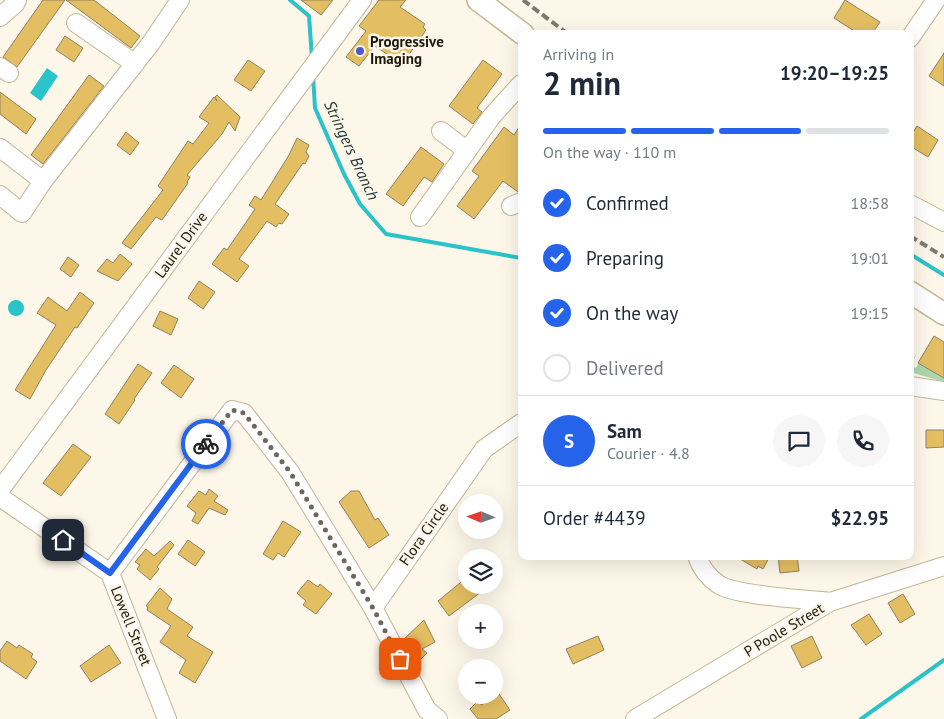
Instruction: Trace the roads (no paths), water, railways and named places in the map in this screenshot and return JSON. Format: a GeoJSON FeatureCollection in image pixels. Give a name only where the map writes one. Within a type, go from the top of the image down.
{"type":"FeatureCollection","features":[{"type":"Feature","properties":{"kind":"main road"},"geometry":{"type":"LineString","coordinates":[[478,0],[518,30]]}},
{"type":"Feature","properties":{"kind":"main road"},"geometry":{"type":"LineString","coordinates":[[914,295],[944,314]]}},
{"type":"Feature","properties":{"kind":"street"},"geometry":{"type":"LineString","coordinates":[[0,17],[17,0]]}},
{"type":"Feature","properties":{"kind":"street"},"geometry":{"type":"LineString","coordinates":[[0,195],[22,213],[43,181],[135,64],[180,0]]}},
{"type":"Feature","properties":{"kind":"street","name":"Laurel Drive"},"geometry":{"type":"LineString","coordinates":[[0,490],[362,0]]}},
{"type":"Feature","properties":{"kind":"street"},"geometry":{"type":"LineString","coordinates":[[914,32],[936,0]]}},
{"type":"Feature","properties":{"kind":"street"},"geometry":{"type":"LineString","coordinates":[[76,23],[135,64]]}},
{"type":"Feature","properties":{"kind":"street"},"geometry":{"type":"LineString","coordinates":[[420,217],[456,168],[466,150],[492,116],[518,87]]}},
{"type":"Feature","properties":{"kind":"street"},"geometry":{"type":"LineString","coordinates":[[441,131],[466,150]]}},
{"type":"Feature","properties":{"kind":"street"},"geometry":{"type":"LineString","coordinates":[[1,150],[43,181]]}},
{"type":"Feature","properties":{"kind":"street"},"geometry":{"type":"LineString","coordinates":[[914,206],[944,222]]}},
{"type":"Feature","properties":{"kind":"street"},"geometry":{"type":"LineString","coordinates":[[914,387],[944,391]]}},
{"type":"Feature","properties":{"kind":"street"},"geometry":{"type":"LineString","coordinates":[[110,573],[232,410],[244,413],[290,472],[373,608],[427,710],[438,719]]}},
{"type":"Feature","properties":{"kind":"street","name":"Flora Circle"},"geometry":{"type":"LineString","coordinates":[[373,608],[484,449],[518,425]]}},
{"type":"Feature","properties":{"kind":"street","name":"Lowell Street"},"geometry":{"type":"LineString","coordinates":[[0,497],[110,573],[167,719]]}},
{"type":"Feature","properties":{"kind":"street"},"geometry":{"type":"LineString","coordinates":[[698,560],[701,567],[719,585],[734,591],[830,602]]}},
{"type":"Feature","properties":{"kind":"street","name":"P Poole Street"},"geometry":{"type":"LineString","coordinates":[[635,719],[830,602],[944,566]]}},
{"type":"Feature","properties":{"kind":"water"},"geometry":{"type":"Polygon","coordinates":[[[47,68],[58,76],[41,101],[30,93],[47,68]]]}},
{"type":"Feature","properties":{"kind":"water"},"geometry":{"type":"Polygon","coordinates":[[[16,300],[22,302],[24,308],[22,314],[16,316],[10,314],[8,308],[10,302],[16,300]]]}},
{"type":"Feature","properties":{"kind":"waterway","name":"Stringers Branch"},"geometry":{"type":"LineString","coordinates":[[290,0],[309,16],[312,58]]}},
{"type":"Feature","properties":{"kind":"waterway","name":"Stringers Branch"},"geometry":{"type":"LineString","coordinates":[[313,75],[315,108],[344,174],[360,204],[386,234],[518,257]]}},
{"type":"Feature","properties":{"kind":"waterway","name":"Stringers Branch"},"geometry":{"type":"LineString","coordinates":[[914,256],[944,275]]}},
{"type":"Feature","properties":{"kind":"waterway"},"geometry":{"type":"LineString","coordinates":[[861,719],[944,660]]}},
{"type":"Feature","properties":{"kind":"railway"},"geometry":{"type":"LineString","coordinates":[[523,0],[563,30]]}},
{"type":"Feature","properties":{"kind":"railway"},"geometry":{"type":"LineString","coordinates":[[914,238],[944,257]]}},
{"type":"Feature","properties":{"kind":"place","name":"Progressive Imaging"},"geometry":{"type":"Point","coordinates":[360,51]}}]}
